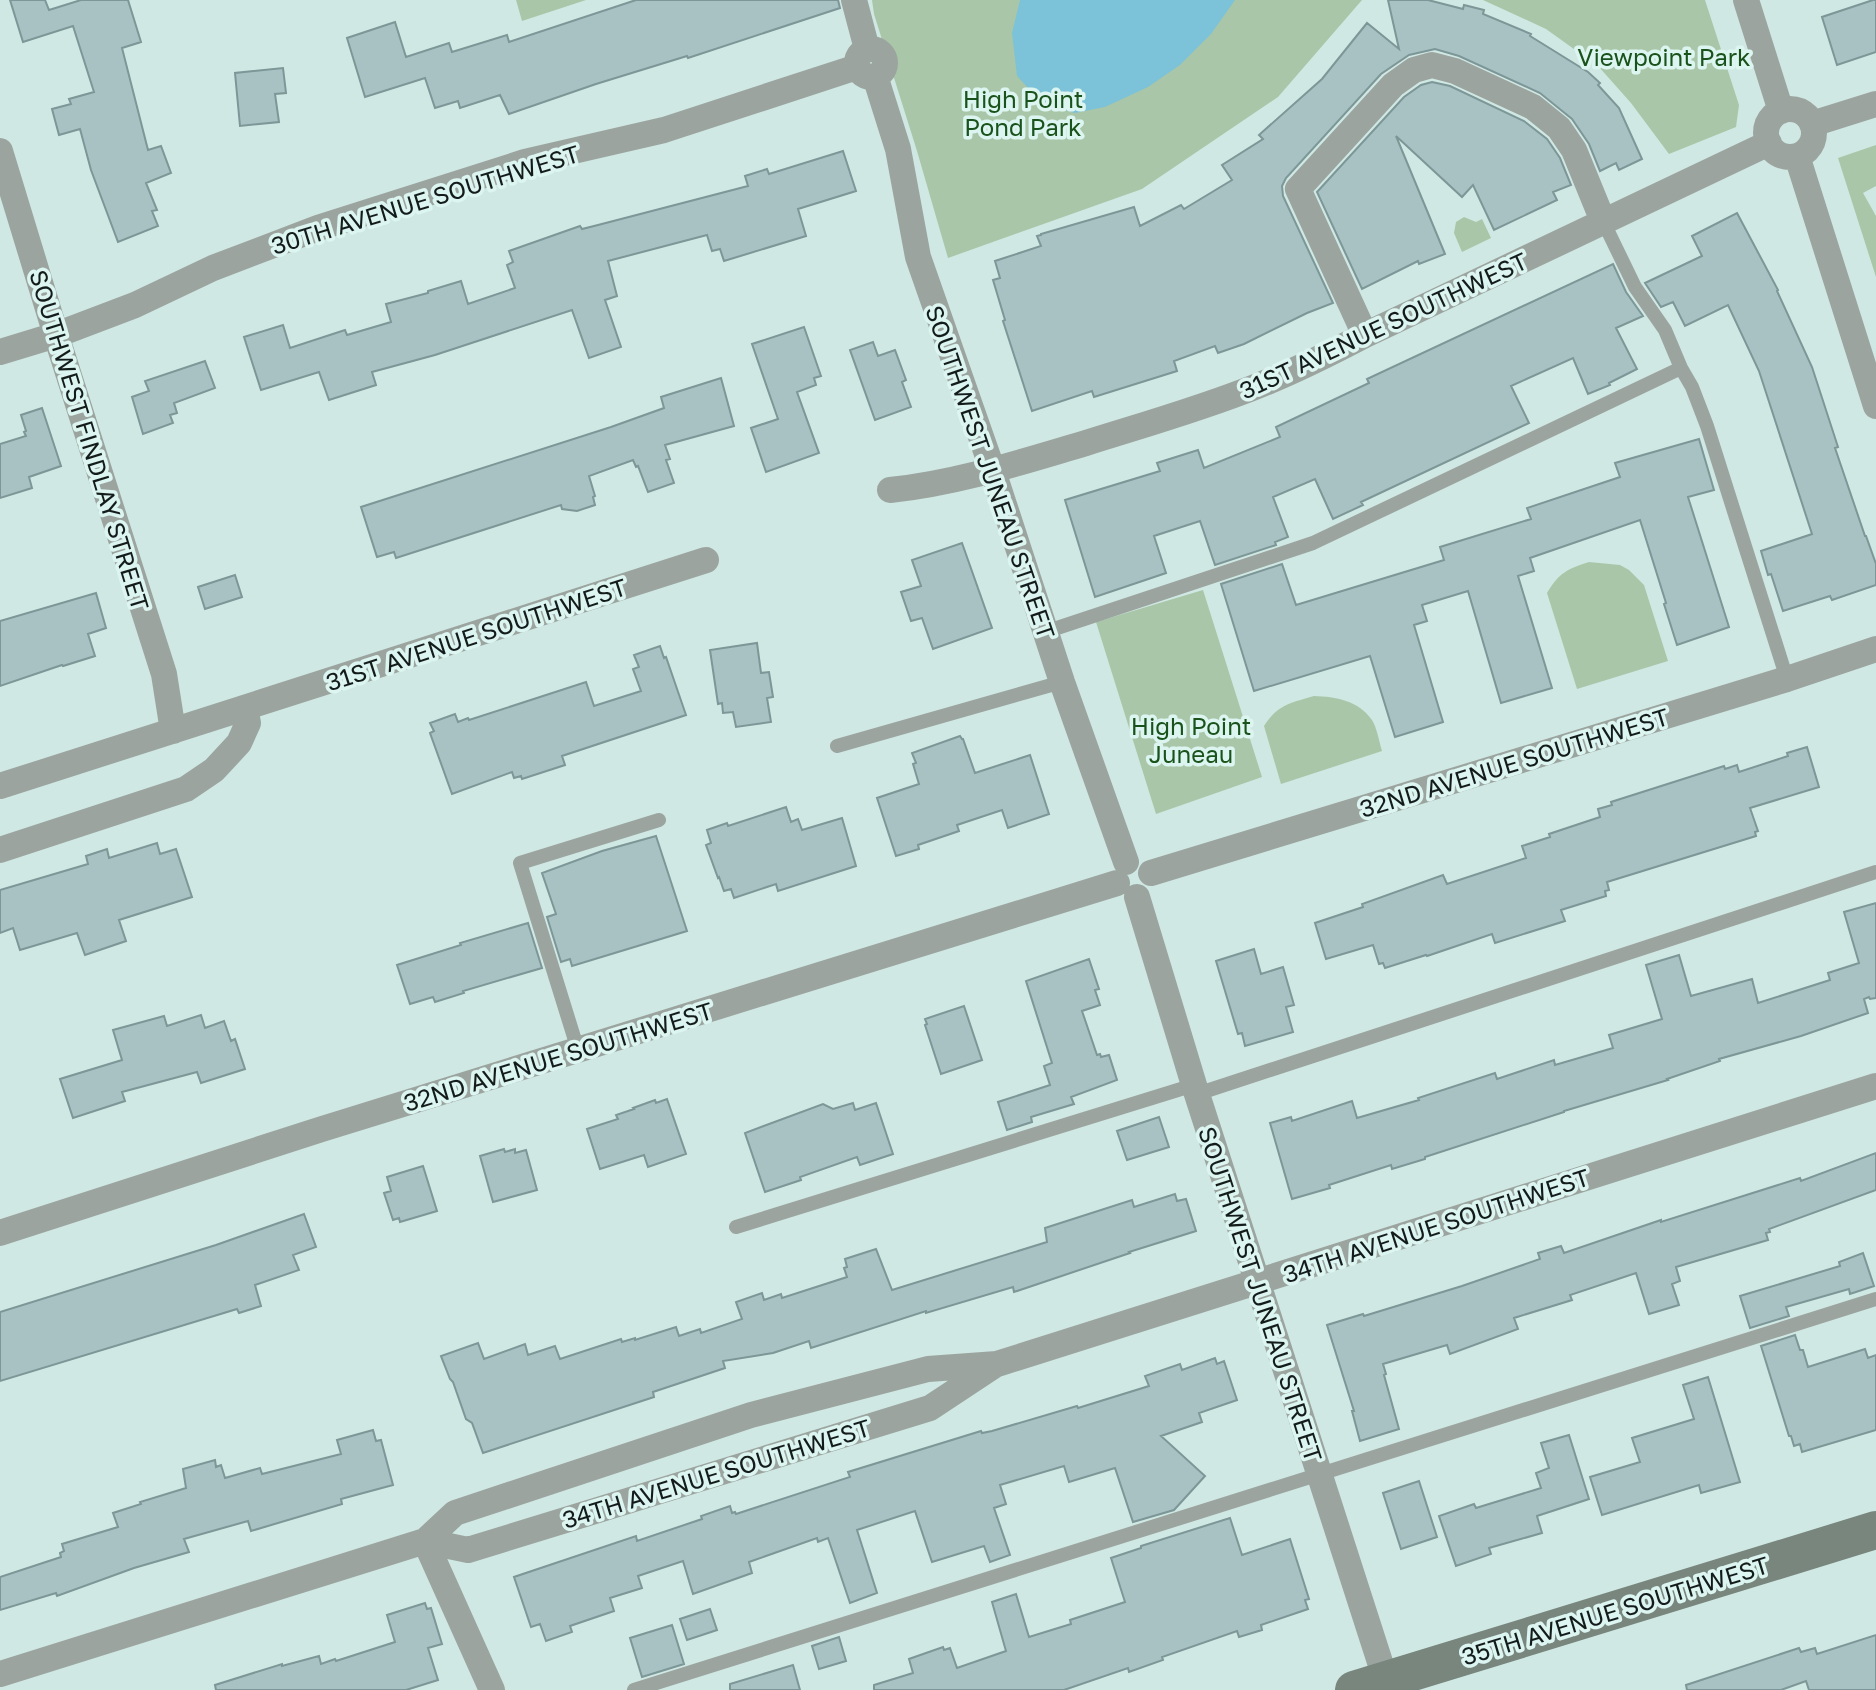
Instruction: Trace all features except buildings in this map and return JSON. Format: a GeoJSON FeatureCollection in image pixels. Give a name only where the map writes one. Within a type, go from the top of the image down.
{"type":"FeatureCollection","features":[{"type":"Feature","properties":{"kind":"main road","name":"35TH AVENUE SOUTHWEST"},"geometry":{"type":"LineString","coordinates":[[1376,1687],[1876,1530]]}},
{"type":"Feature","properties":{"kind":"street","name":"SOUTHWEST JUNEAU STREET"},"geometry":{"type":"LineString","coordinates":[[854,0],[866,64],[898,149],[918,257],[993,471],[1196,1089],[1319,1474],[1376,1687]]}},
{"type":"Feature","properties":{"kind":"street"},"geometry":{"type":"LineString","coordinates":[[1746,0],[1781,111]]}},
{"type":"Feature","properties":{"kind":"street","name":"30TH AVENUE SOUTHWEST"},"geometry":{"type":"LineString","coordinates":[[0,352],[135,305],[213,268],[318,228],[525,162],[664,130],[866,64]]}},
{"type":"Feature","properties":{"kind":"street"},"geometry":{"type":"LineString","coordinates":[[1365,335],[1298,189],[1393,85],[1414,70],[1432,65],[1455,71],[1533,107],[1559,128],[1574,150],[1603,221]]}},
{"type":"Feature","properties":{"kind":"street"},"geometry":{"type":"LineString","coordinates":[[1812,124],[1876,104]]}},
{"type":"Feature","properties":{"kind":"street"},"geometry":{"type":"LineString","coordinates":[[1793,109],[1807,116],[1812,124],[1814,136],[1811,144],[1797,156],[1779,154],[1769,143],[1771,118],[1781,111],[1793,109]]}},
{"type":"Feature","properties":{"kind":"street","name":"31ST AVENUE SOUTHWEST"},"geometry":{"type":"LineString","coordinates":[[890,490],[993,471],[1210,404],[1304,367],[1769,143]]}},
{"type":"Feature","properties":{"kind":"street","name":"SOUTHWEST FINDLAY STREET"},"geometry":{"type":"LineString","coordinates":[[0,151],[164,674],[173,731]]}},
{"type":"Feature","properties":{"kind":"street"},"geometry":{"type":"LineString","coordinates":[[1797,156],[1876,406]]}},
{"type":"Feature","properties":{"kind":"street","name":"31ST AVENUE SOUTHWEST"},"geometry":{"type":"LineString","coordinates":[[0,786],[706,560]]}},
{"type":"Feature","properties":{"kind":"street","name":"32ND AVENUE SOUTHWEST"},"geometry":{"type":"LineString","coordinates":[[0,1233],[322,1129],[1127,881],[1143,895],[1151,886],[1151,873],[1876,649]]}},
{"type":"Feature","properties":{"kind":"street"},"geometry":{"type":"LineString","coordinates":[[0,850],[186,789],[214,770],[239,743],[248,723],[245,708]]}},
{"type":"Feature","properties":{"kind":"street","name":"34TH AVENUE SOUTHWEST"},"geometry":{"type":"LineString","coordinates":[[0,1674],[425,1541],[455,1513],[751,1415],[928,1369],[997,1364],[1876,1086]]}},
{"type":"Feature","properties":{"kind":"street","name":"34TH AVENUE SOUTHWEST"},"geometry":{"type":"LineString","coordinates":[[425,1541],[468,1550],[930,1408],[997,1364]]}},
{"type":"Feature","properties":{"kind":"street"},"geometry":{"type":"LineString","coordinates":[[425,1541],[492,1690]]}},
{"type":"Feature","properties":{"kind":"lane"},"geometry":{"type":"LineString","coordinates":[[1603,221],[1635,287],[1665,330],[1692,387],[1787,679]]}},
{"type":"Feature","properties":{"kind":"lane"},"geometry":{"type":"LineString","coordinates":[[1045,632],[1313,543],[1681,368]]}},
{"type":"Feature","properties":{"kind":"lane"},"geometry":{"type":"LineString","coordinates":[[837,746],[1062,682]]}},
{"type":"Feature","properties":{"kind":"lane"},"geometry":{"type":"LineString","coordinates":[[578,1050],[520,863],[659,820]]}},
{"type":"Feature","properties":{"kind":"lane"},"geometry":{"type":"LineString","coordinates":[[736,1227],[1196,1089],[1876,872]]}},
{"type":"Feature","properties":{"kind":"lane"},"geometry":{"type":"LineString","coordinates":[[634,1690],[1876,1299]]}},
{"type":"Feature","properties":{"kind":"green space"},"geometry":{"type":"Polygon","coordinates":[[[516,0],[586,0],[522,21],[516,0]]]}},
{"type":"Feature","properties":{"kind":"green space","name":"High Point Pond Park"},"geometry":{"type":"Polygon","coordinates":[[[872,0],[1362,0],[1278,97],[1142,189],[948,258],[872,0]]]}},
{"type":"Feature","properties":{"kind":"green space","name":"Viewpoint Park"},"geometry":{"type":"Polygon","coordinates":[[[1483,0],[1705,0],[1739,105],[1736,127],[1669,154],[1599,67],[1546,29],[1483,0]]]}},
{"type":"Feature","properties":{"kind":"green space"},"geometry":{"type":"Polygon","coordinates":[[[1876,145],[1876,186],[1863,193],[1876,216],[1876,277],[1838,158],[1876,145]]]}},
{"type":"Feature","properties":{"kind":"green space"},"geometry":{"type":"Polygon","coordinates":[[[1464,217],[1476,222],[1482,219],[1491,238],[1462,252],[1454,233],[1456,222],[1464,217]]]}},
{"type":"Feature","properties":{"kind":"green space"},"geometry":{"type":"Polygon","coordinates":[[[1589,562],[1620,565],[1644,585],[1668,661],[1577,689],[1547,593],[1564,573],[1589,562]]]}},
{"type":"Feature","properties":{"kind":"green space","name":"High Point Juneau"},"geometry":{"type":"Polygon","coordinates":[[[1203,590],[1262,777],[1156,814],[1096,622],[1203,590]]]}},
{"type":"Feature","properties":{"kind":"green space"},"geometry":{"type":"Polygon","coordinates":[[[1314,696],[1338,699],[1360,708],[1374,723],[1382,751],[1281,784],[1264,726],[1280,709],[1314,696]]]}},
{"type":"Feature","properties":{"kind":"water"},"geometry":{"type":"Polygon","coordinates":[[[1020,0],[1235,0],[1211,34],[1180,65],[1148,87],[1105,107],[1075,113],[1042,103],[1017,76],[1012,33],[1020,0]]]}}]}
